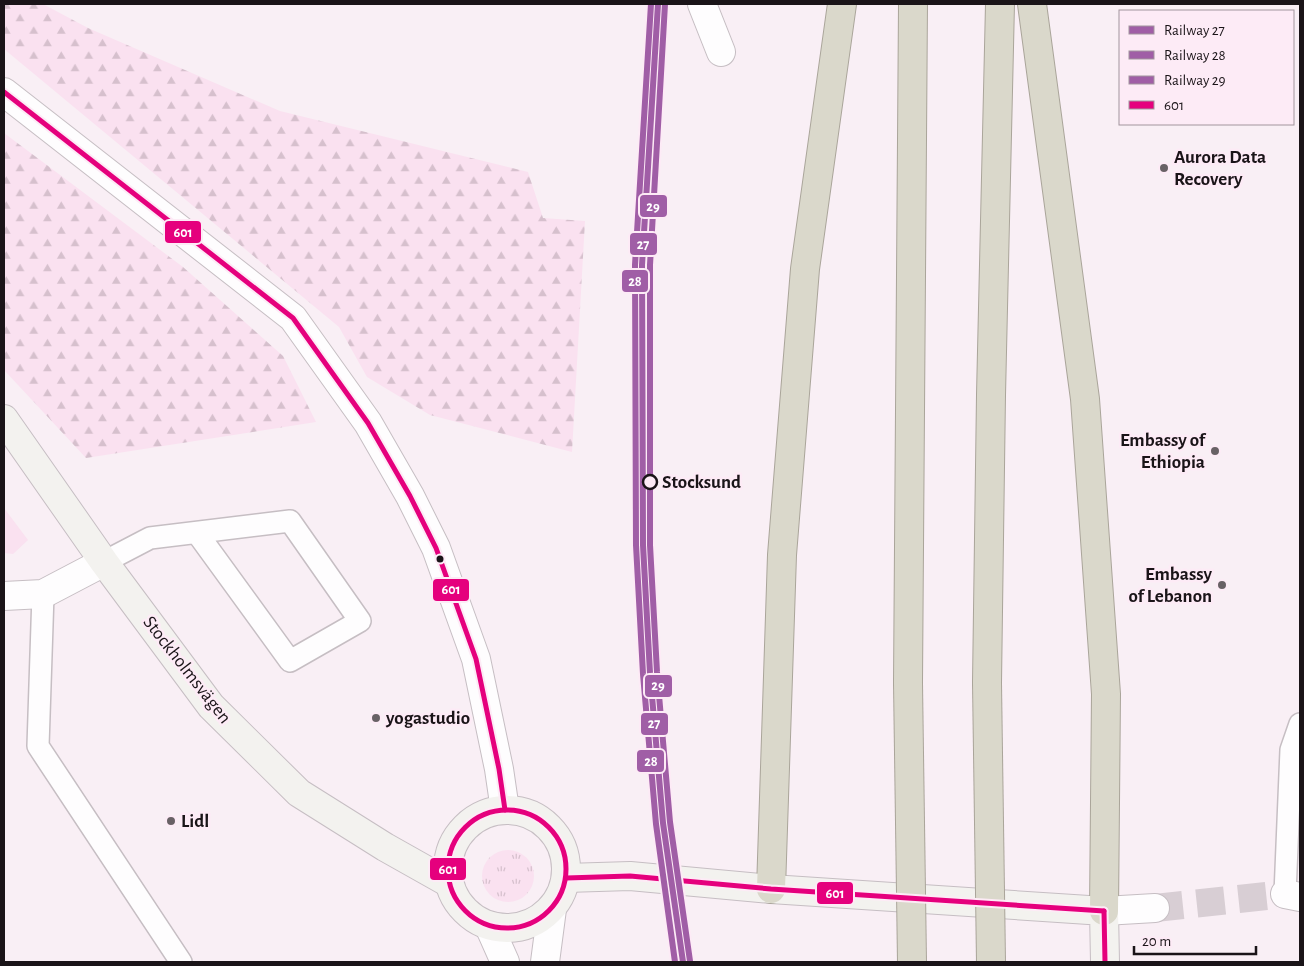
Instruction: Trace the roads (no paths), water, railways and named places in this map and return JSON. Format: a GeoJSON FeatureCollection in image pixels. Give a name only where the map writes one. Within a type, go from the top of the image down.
{"type":"FeatureCollection","features":[{"type":"Feature","properties":{"kind":"highway"},"geometry":{"type":"LineString","coordinates":[[771,889],[782,555],[806,269],[842,4]]}},
{"type":"Feature","properties":{"kind":"highway"},"geometry":{"type":"LineString","coordinates":[[912,962],[908,683],[913,4]]}},
{"type":"Feature","properties":{"kind":"highway"},"geometry":{"type":"LineString","coordinates":[[991,962],[987,683],[991,395],[1000,4]]}},
{"type":"Feature","properties":{"kind":"highway"},"geometry":{"type":"LineString","coordinates":[[1032,4],[1085,399],[1106,694],[1104,911]]}},
{"type":"Feature","properties":{"kind":"street"},"geometry":{"type":"LineString","coordinates":[[702,4],[720,52]]}},
{"type":"Feature","properties":{"kind":"street"},"geometry":{"type":"LineString","coordinates":[[4,92],[293,318],[368,423],[410,496],[436,548],[476,659],[499,769],[505,810]]}},
{"type":"Feature","properties":{"kind":"street","name":"Stockholmsvägen"},"geometry":{"type":"LineString","coordinates":[[4,419],[104,562],[211,706],[299,793],[386,847],[449,883]]}},
{"type":"Feature","properties":{"kind":"street"},"geometry":{"type":"LineString","coordinates":[[4,596],[43,594],[104,562]]}},
{"type":"Feature","properties":{"kind":"street"},"geometry":{"type":"LineString","coordinates":[[545,962],[552,909],[562,891],[566,878],[566,857],[558,838],[544,822],[526,813],[505,810],[479,817],[463,829],[452,847],[448,867],[449,883],[457,902],[471,917],[489,926],[516,929],[535,922],[552,909]]}},
{"type":"Feature","properties":{"kind":"street"},"geometry":{"type":"LineString","coordinates":[[566,878],[630,876],[771,889],[1104,911],[1154,908]]}},
{"type":"Feature","properties":{"kind":"street"},"geometry":{"type":"LineString","coordinates":[[1104,911],[1105,962]]}},
{"type":"Feature","properties":{"kind":"street"},"geometry":{"type":"LineString","coordinates":[[489,926],[505,962]]}},
{"type":"Feature","properties":{"kind":"lane"},"geometry":{"type":"LineString","coordinates":[[104,562],[150,538],[290,521],[360,621],[290,662],[197,533]]}},
{"type":"Feature","properties":{"kind":"lane"},"geometry":{"type":"LineString","coordinates":[[43,594],[38,746],[181,962]]}},
{"type":"Feature","properties":{"kind":"lane"},"geometry":{"type":"LineString","coordinates":[[1292,896],[1291,750],[1300,724]]}},
{"type":"Feature","properties":{"kind":"tunnel"},"geometry":{"type":"LineString","coordinates":[[1155,908],[1285,894]]}},
{"type":"Feature","properties":{"kind":"rail line","name":"28"},"geometry":{"type":"LineString","coordinates":[[651,4],[635,265],[636,545],[643,674],[656,824],[675,962]]}},
{"type":"Feature","properties":{"kind":"rail line","name":"27"},"geometry":{"type":"LineString","coordinates":[[658,4],[642,265],[643,545],[650,673],[663,823],[683,962]]}},
{"type":"Feature","properties":{"kind":"rail line","name":"29"},"geometry":{"type":"LineString","coordinates":[[665,4],[650,265],[650,545],[657,672],[670,822],[690,961]]}},
{"type":"Feature","properties":{"kind":"place","name":"Aurora Data Recovery"},"geometry":{"type":"Point","coordinates":[1164,168]}},
{"type":"Feature","properties":{"kind":"place","name":"Embassy of Ethiopia"},"geometry":{"type":"Point","coordinates":[1215,451]}},
{"type":"Feature","properties":{"kind":"place","name":"Stocksund"},"geometry":{"type":"Point","coordinates":[650,482]}},
{"type":"Feature","properties":{"kind":"place","name":"Embassy of Lebanon"},"geometry":{"type":"Point","coordinates":[1222,585]}},
{"type":"Feature","properties":{"kind":"place","name":"yogastudio"},"geometry":{"type":"Point","coordinates":[376,718]}},
{"type":"Feature","properties":{"kind":"place","name":"Lidl"},"geometry":{"type":"Point","coordinates":[171,821]}}]}
